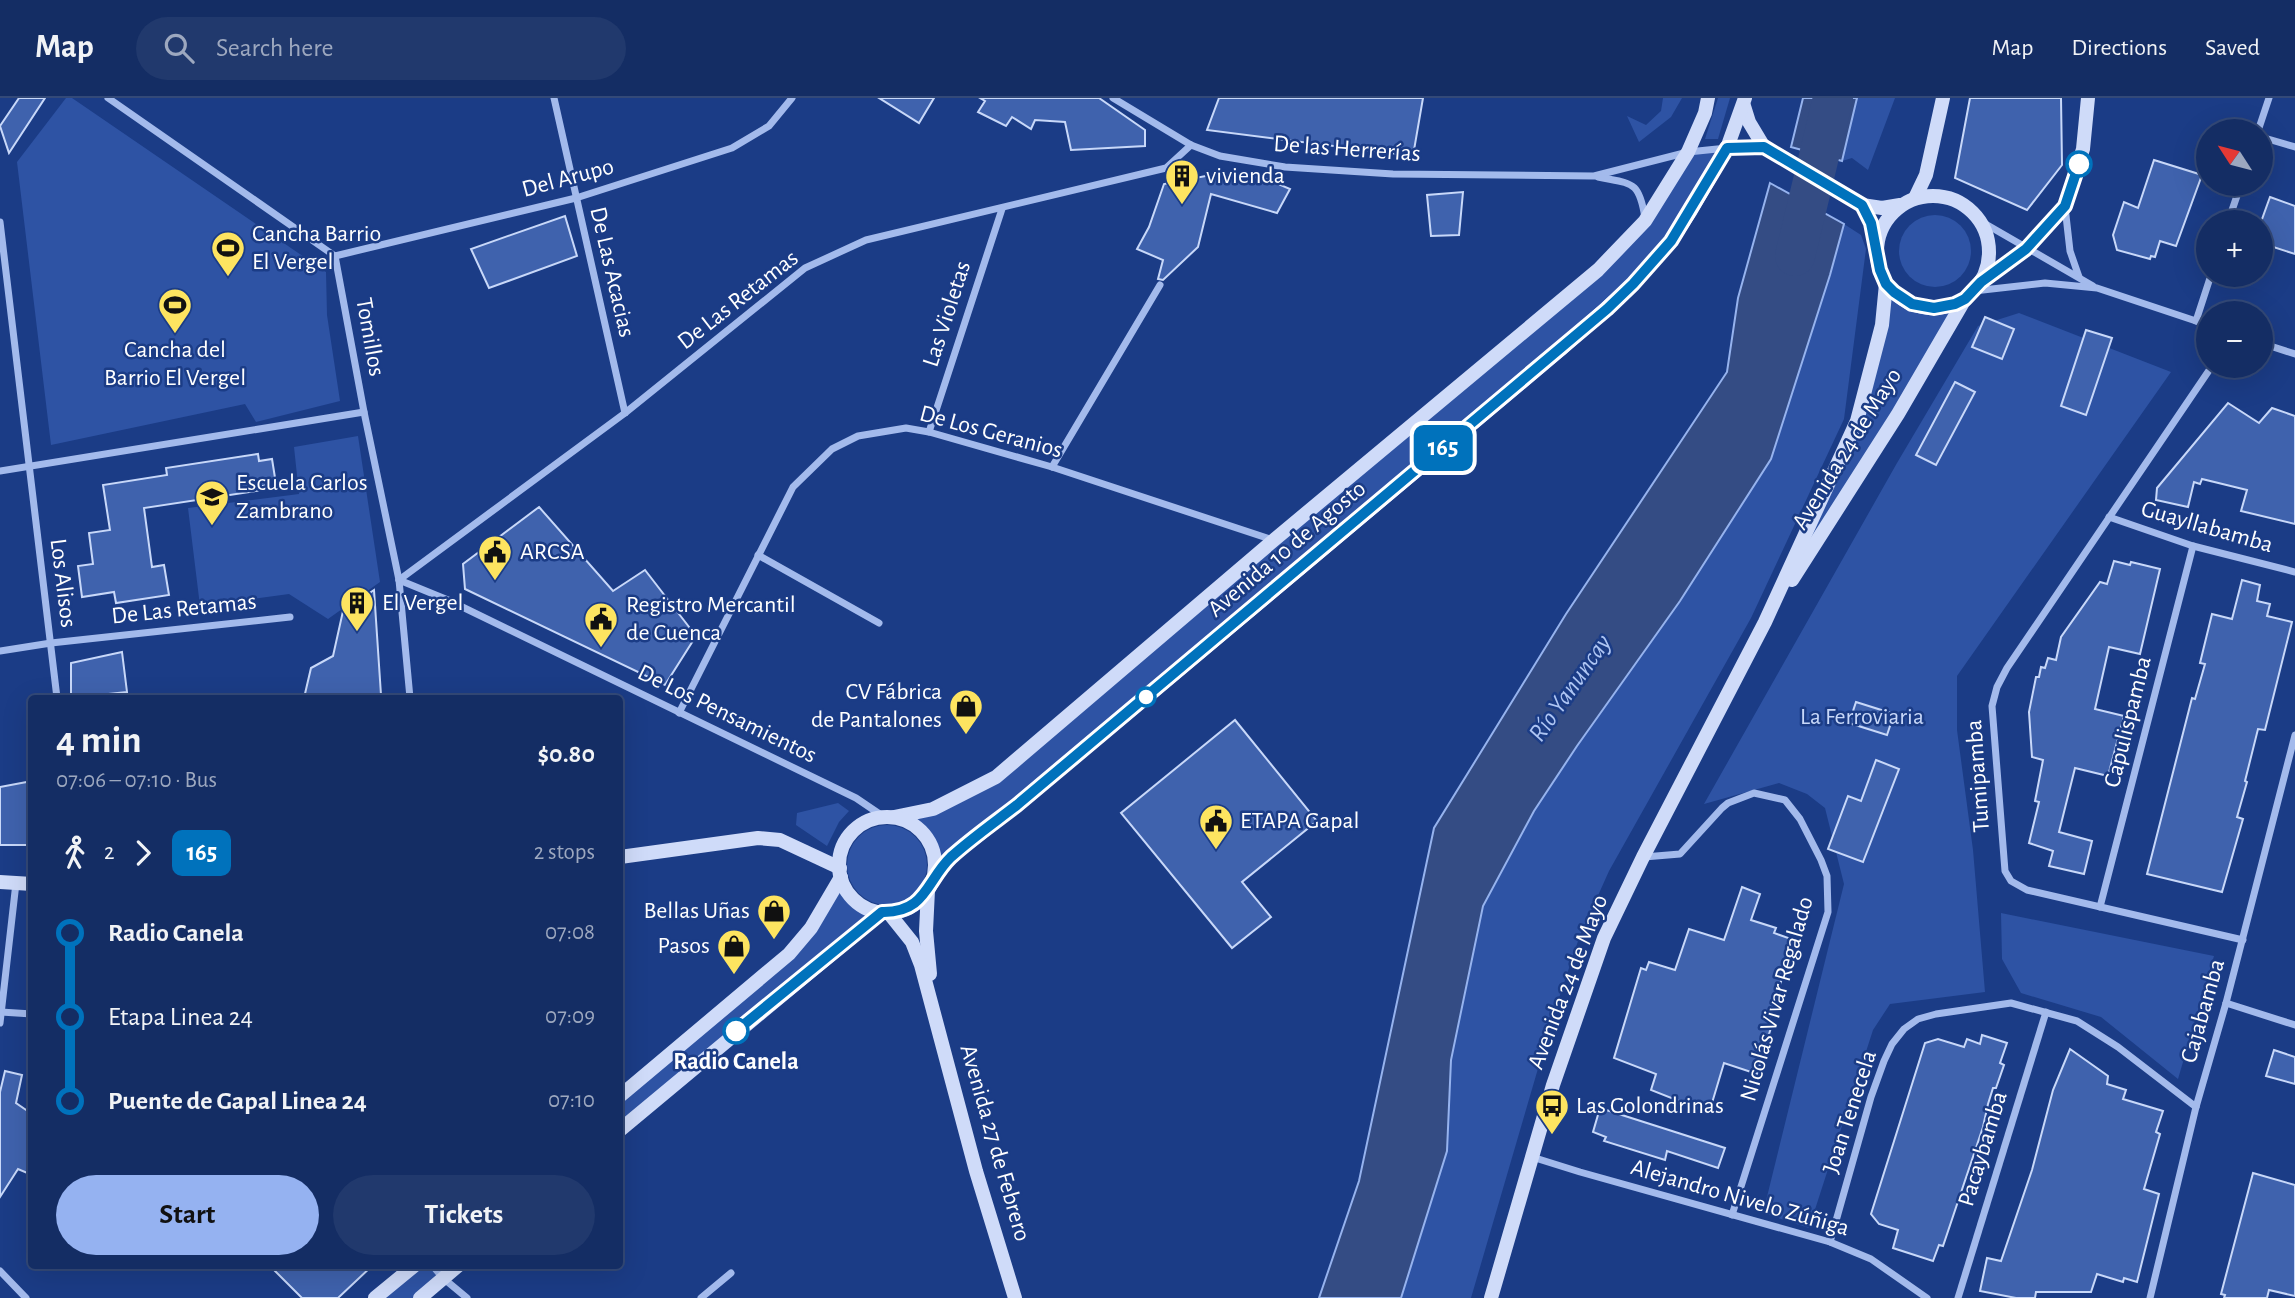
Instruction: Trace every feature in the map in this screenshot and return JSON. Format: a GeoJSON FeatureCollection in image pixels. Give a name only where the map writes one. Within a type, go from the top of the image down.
{"type":"FeatureCollection","features":[{"type":"Feature","properties":{"kind":"main road","name":"Avenida 10 de Agosto"},"geometry":{"type":"LineString","coordinates":[[889,817],[933,808],[996,777],[1274,540],[1598,270],[1645,221],[1688,152],[1708,98]]}},
{"type":"Feature","properties":{"kind":"main road"},"geometry":{"type":"LineString","coordinates":[[1877,254],[1883,226],[1908,201],[1926,175],[1943,98]]}},
{"type":"Feature","properties":{"kind":"main road","name":"Avenida 24 de Mayo"},"geometry":{"type":"LineString","coordinates":[[1765,622],[1973,291],[2026,249],[2065,206],[2083,149],[2088,98]]}},
{"type":"Feature","properties":{"kind":"main road","name":"Avenida 10 de Agosto"},"geometry":{"type":"LineString","coordinates":[[930,885],[949,858],[1017,805],[1607,309],[1633,284],[1671,241],[1727,148],[1744,102]]}},
{"type":"Feature","properties":{"kind":"main road"},"geometry":{"type":"LineString","coordinates":[[1744,102],[1749,122],[1764,147],[1862,205],[1882,208],[1930,195],[1953,199],[1972,210],[1987,233],[1990,258],[1973,291],[1945,307],[1923,307],[1902,299],[1886,284],[1880,270],[1871,223],[1862,205]]}},
{"type":"Feature","properties":{"kind":"main road"},"geometry":{"type":"LineString","coordinates":[[1727,148],[1764,147]]}},
{"type":"Feature","properties":{"kind":"main road","name":"Avenida 24 de Mayo"},"geometry":{"type":"LineString","coordinates":[[1491,1298],[1553,1085],[1604,938],[1765,622],[1857,421],[1882,325],[1886,284]]}},
{"type":"Feature","properties":{"kind":"main road"},"geometry":{"type":"LineString","coordinates":[[623,857],[758,838],[780,840],[840,872],[844,886],[864,907],[885,912],[903,910],[912,905],[930,885],[935,868],[929,841],[920,830],[908,822],[889,817],[863,823],[843,847],[840,872],[811,928],[789,954],[623,1093]]}},
{"type":"Feature","properties":{"kind":"main road"},"geometry":{"type":"LineString","coordinates":[[0,882],[28,884]]}},
{"type":"Feature","properties":{"kind":"main road","name":"Avenida 27 de Febrero"},"geometry":{"type":"LineString","coordinates":[[930,885],[926,930],[932,1000]]}},
{"type":"Feature","properties":{"kind":"main road"},"geometry":{"type":"LineString","coordinates":[[623,1128],[885,912]]}},
{"type":"Feature","properties":{"kind":"main road","name":"Avenida 27 de Febrero"},"geometry":{"type":"LineString","coordinates":[[885,912],[912,942],[932,1000],[976,1171],[1015,1298]]}},
{"type":"Feature","properties":{"kind":"main road"},"geometry":{"type":"LineString","coordinates":[[375,1298],[410,1269]]}},
{"type":"Feature","properties":{"kind":"main road"},"geometry":{"type":"LineString","coordinates":[[420,1298],[454,1269]]}},
{"type":"Feature","properties":{"kind":"street"},"geometry":{"type":"LineString","coordinates":[[108,98],[335,256]]}},
{"type":"Feature","properties":{"kind":"street","name":"De Las Acacias"},"geometry":{"type":"LineString","coordinates":[[554,98],[625,413]]}},
{"type":"Feature","properties":{"kind":"street","name":"Del Arupo"},"geometry":{"type":"LineString","coordinates":[[335,256],[576,198],[732,148],[769,125],[792,98]]}},
{"type":"Feature","properties":{"kind":"street","name":"De las Herrerías"},"geometry":{"type":"LineString","coordinates":[[1113,98],[1191,145],[1220,156],[1284,167],[1393,174],[1594,176],[1629,183],[1642,196],[1645,221]]}},
{"type":"Feature","properties":{"kind":"street"},"geometry":{"type":"LineString","coordinates":[[2262,119],[2269,98]]}},
{"type":"Feature","properties":{"kind":"street"},"geometry":{"type":"LineString","coordinates":[[2273,140],[2295,147]]}},
{"type":"Feature","properties":{"kind":"street","name":"De Las Retamas"},"geometry":{"type":"LineString","coordinates":[[399,580],[625,413],[805,268],[866,240],[1166,168],[1191,145]]}},
{"type":"Feature","properties":{"kind":"street","name":"De las Herrerías"},"geometry":{"type":"LineString","coordinates":[[1594,176],[1688,152],[1727,148]]}},
{"type":"Feature","properties":{"kind":"street"},"geometry":{"type":"LineString","coordinates":[[2065,206],[2070,251],[2079,277]]}},
{"type":"Feature","properties":{"kind":"street","name":"Las Violetas"},"geometry":{"type":"LineString","coordinates":[[929,432],[1002,209]]}},
{"type":"Feature","properties":{"kind":"street","name":"Los Alisos"},"geometry":{"type":"LineString","coordinates":[[1,221],[57,695]]}},
{"type":"Feature","properties":{"kind":"street"},"geometry":{"type":"LineString","coordinates":[[1982,222],[2097,288]]}},
{"type":"Feature","properties":{"kind":"street","name":"Tomillos"},"geometry":{"type":"LineString","coordinates":[[335,256],[363,412],[399,580],[410,695]]}},
{"type":"Feature","properties":{"kind":"street"},"geometry":{"type":"LineString","coordinates":[[1973,291],[2045,283],[2097,288],[2196,321]]}},
{"type":"Feature","properties":{"kind":"street"},"geometry":{"type":"LineString","coordinates":[[1052,467],[1160,285]]}},
{"type":"Feature","properties":{"kind":"street"},"geometry":{"type":"LineString","coordinates":[[2273,347],[2295,354]]}},
{"type":"Feature","properties":{"kind":"street","name":"Tumipamba"},"geometry":{"type":"LineString","coordinates":[[2204,378],[2007,668],[1997,687],[1992,706],[2004,871],[2011,881],[2027,890],[2243,940]]}},
{"type":"Feature","properties":{"kind":"street"},"geometry":{"type":"LineString","coordinates":[[0,471],[363,412]]}},
{"type":"Feature","properties":{"kind":"street","name":"De Los Geranios"},"geometry":{"type":"LineString","coordinates":[[678,713],[793,487],[832,449],[858,436],[906,428],[929,432],[1052,467],[1274,540]]}},
{"type":"Feature","properties":{"kind":"street","name":"Guayllabamba"},"geometry":{"type":"LineString","coordinates":[[2109,517],[2193,546],[2295,572]]}},
{"type":"Feature","properties":{"kind":"street","name":"Capulispamba"},"geometry":{"type":"LineString","coordinates":[[2100,907],[2193,546]]}},
{"type":"Feature","properties":{"kind":"street"},"geometry":{"type":"LineString","coordinates":[[758,555],[879,623]]}},
{"type":"Feature","properties":{"kind":"street","name":"De Los Pensamientos"},"geometry":{"type":"LineString","coordinates":[[399,580],[471,611],[856,798],[889,817]]}},
{"type":"Feature","properties":{"kind":"street","name":"De Las Retamas"},"geometry":{"type":"LineString","coordinates":[[0,651],[290,617]]}},
{"type":"Feature","properties":{"kind":"street","name":"Cajabamba"},"geometry":{"type":"LineString","coordinates":[[2150,1298],[2196,1107],[2292,766],[2295,735]]}},
{"type":"Feature","properties":{"kind":"street","name":"Nicolás Vivar Regalado"},"geometry":{"type":"LineString","coordinates":[[1643,857],[1680,854],[1722,807],[1754,793],[1785,800],[1800,819],[1827,876],[1828,912],[1732,1215]]}},
{"type":"Feature","properties":{"kind":"street"},"geometry":{"type":"LineString","coordinates":[[0,1023],[16,883]]}},
{"type":"Feature","properties":{"kind":"street","name":"Joan Tenecela"},"geometry":{"type":"LineString","coordinates":[[1830,1242],[1871,1097],[1892,1044],[1903,1029],[1918,1019],[2011,1003],[2077,1021],[2118,1047],[2196,1107]]}},
{"type":"Feature","properties":{"kind":"street"},"geometry":{"type":"LineString","coordinates":[[2226,1003],[2295,1025]]}},
{"type":"Feature","properties":{"kind":"street"},"geometry":{"type":"LineString","coordinates":[[1,1012],[28,1013]]}},
{"type":"Feature","properties":{"kind":"street","name":"Pacaybamba"},"geometry":{"type":"LineString","coordinates":[[1958,1298],[2046,1012]]}},
{"type":"Feature","properties":{"kind":"street","name":"Alejandro Nivelo Zúñiga"},"geometry":{"type":"LineString","coordinates":[[1532,1157],[1830,1242],[1871,1259],[1927,1298]]}},
{"type":"Feature","properties":{"kind":"street"},"geometry":{"type":"LineString","coordinates":[[435,1269],[443,1279],[467,1298]]}},
{"type":"Feature","properties":{"kind":"street"},"geometry":{"type":"LineString","coordinates":[[0,1271],[26,1298]]}},
{"type":"Feature","properties":{"kind":"street"},"geometry":{"type":"LineString","coordinates":[[701,1298],[730,1273]]}},
{"type":"Feature","properties":{"kind":"green space"},"geometry":{"type":"Polygon","coordinates":[[[66,98],[72,98],[326,272],[327,315],[340,401],[256,422],[245,404],[51,445],[17,162],[66,98]]]}},
{"type":"Feature","properties":{"kind":"green space"},"geometry":{"type":"Polygon","coordinates":[[[1663,98],[1682,98],[1671,117],[1639,142],[1627,116],[1646,125],[1661,111],[1663,98]]]}},
{"type":"Feature","properties":{"kind":"green space"},"geometry":{"type":"Polygon","coordinates":[[[1718,98],[1730,98],[1718,139],[1705,139],[1718,98]]]}},
{"type":"Feature","properties":{"kind":"green space"},"geometry":{"type":"Polygon","coordinates":[[[1857,98],[1895,98],[1868,170],[1852,158],[1842,161],[1857,98]]]}},
{"type":"Feature","properties":{"kind":"green space"},"geometry":{"type":"Polygon","coordinates":[[[1727,148],[1633,284],[935,868],[931,849],[923,835],[911,825],[894,817],[996,777],[1645,221],[1688,152],[1727,148]]]}},
{"type":"Feature","properties":{"kind":"green space"},"geometry":{"type":"Polygon","coordinates":[[[1942,215],[1961,225],[1969,237],[1969,265],[1961,277],[1949,285],[1928,287],[1909,277],[1901,265],[1899,244],[1909,225],[1921,217],[1942,215]]]}},
{"type":"Feature","properties":{"kind":"green space"},"geometry":{"type":"Polygon","coordinates":[[[1844,224],[1861,235],[1866,249],[1844,419],[1751,618],[1609,871],[1579,938],[1556,1007],[1471,1298],[1401,1298],[1447,1151],[1451,1060],[1483,906],[1534,811],[1577,746],[1811,330],[1844,224]]]}},
{"type":"Feature","properties":{"kind":"green space"},"geometry":{"type":"Polygon","coordinates":[[[1889,293],[1904,305],[1922,312],[1940,312],[1957,306],[1784,587],[1860,423],[1889,293]]]}},
{"type":"Feature","properties":{"kind":"green space","name":"La Ferroviaria"},"geometry":{"type":"Polygon","coordinates":[[[2019,313],[2171,372],[1957,676],[1957,730],[1973,850],[1985,992],[1890,1004],[1873,1030],[1809,1228],[1763,1213],[1844,884],[1825,808],[1807,794],[1779,783],[1704,804],[1897,463],[1978,326],[2019,313]]]}},
{"type":"Feature","properties":{"kind":"green space"},"geometry":{"type":"Polygon","coordinates":[[[358,436],[380,582],[328,619],[289,594],[200,606],[188,508],[299,494],[294,447],[358,436]]]}},
{"type":"Feature","properties":{"kind":"green space"},"geometry":{"type":"Polygon","coordinates":[[[838,803],[849,811],[839,822],[827,846],[796,825],[797,813],[838,803]]]}},
{"type":"Feature","properties":{"kind":"green space"},"geometry":{"type":"Polygon","coordinates":[[[887,825],[902,828],[915,837],[924,850],[927,865],[924,880],[915,893],[902,902],[887,905],[872,902],[859,893],[850,880],[847,865],[850,850],[859,837],[872,828],[887,825]]]}},
{"type":"Feature","properties":{"kind":"green space"},"geometry":{"type":"Polygon","coordinates":[[[841,877],[856,901],[882,912],[623,1128],[623,1093],[789,954],[841,877]]]}},
{"type":"Feature","properties":{"kind":"green space"},"geometry":{"type":"Polygon","coordinates":[[[2001,913],[2214,956],[2178,1079],[2101,1017],[2021,993],[2002,959],[2001,913]]]}},
{"type":"Feature","properties":{"kind":"green space"},"geometry":{"type":"Polygon","coordinates":[[[410,1269],[454,1269],[420,1298],[375,1298],[410,1269]]]}},
{"type":"Feature","properties":{"kind":"water"},"geometry":{"type":"Polygon","coordinates":[[[1803,98],[1857,98],[1842,161],[1791,147],[1803,98]]]}},
{"type":"Feature","properties":{"kind":"water"},"geometry":{"type":"Polygon","coordinates":[[[1770,183],[1844,224],[1771,459],[1680,601],[1534,811],[1483,906],[1451,1060],[1447,1151],[1401,1298],[1319,1298],[1359,1181],[1434,828],[1566,614],[1727,372],[1738,298],[1770,183]]]}},
{"type":"Feature","properties":{"kind":"building"},"geometry":{"type":"Polygon","coordinates":[[[19,98],[45,98],[9,153],[0,126],[19,98]]]}},
{"type":"Feature","properties":{"kind":"building"},"geometry":{"type":"Polygon","coordinates":[[[879,98],[934,98],[919,123],[879,98]]]}},
{"type":"Feature","properties":{"kind":"building"},"geometry":{"type":"Polygon","coordinates":[[[980,98],[1099,98],[1145,130],[1145,146],[1071,150],[1065,122],[1035,120],[1031,129],[1012,117],[1006,126],[978,112],[985,101],[980,98]]]}},
{"type":"Feature","properties":{"kind":"building"},"geometry":{"type":"Polygon","coordinates":[[[1219,98],[1423,98],[1413,156],[1207,130],[1219,98]]]}},
{"type":"Feature","properties":{"kind":"building"},"geometry":{"type":"Polygon","coordinates":[[[1970,98],[2061,98],[2062,165],[2027,210],[1955,178],[1970,98]]]}},
{"type":"Feature","properties":{"kind":"building"},"geometry":{"type":"Polygon","coordinates":[[[2154,160],[2196,173],[2196,191],[2176,246],[2160,241],[2155,257],[2151,256],[2150,259],[2117,250],[2113,235],[2124,202],[2138,208],[2154,160]]]}},
{"type":"Feature","properties":{"kind":"building","name":"vivienda"},"geometry":{"type":"Polygon","coordinates":[[[1216,174],[1264,178],[1290,189],[1277,213],[1211,194],[1198,247],[1163,280],[1158,279],[1163,260],[1137,249],[1149,227],[1164,184],[1216,174]]]}},
{"type":"Feature","properties":{"kind":"building"},"geometry":{"type":"Polygon","coordinates":[[[1463,192],[1459,235],[1431,236],[1427,195],[1463,192]]]}},
{"type":"Feature","properties":{"kind":"building"},"geometry":{"type":"Polygon","coordinates":[[[2270,197],[2295,206],[2295,254],[2273,247],[2273,210],[2265,210],[2270,197]]]}},
{"type":"Feature","properties":{"kind":"building"},"geometry":{"type":"Polygon","coordinates":[[[565,216],[577,256],[489,288],[471,249],[565,216]]]}},
{"type":"Feature","properties":{"kind":"building"},"geometry":{"type":"Polygon","coordinates":[[[1985,317],[2014,329],[2002,359],[1972,347],[1985,317]]]}},
{"type":"Feature","properties":{"kind":"building"},"geometry":{"type":"Polygon","coordinates":[[[2086,330],[2112,338],[2086,415],[2061,406],[2086,330]]]}},
{"type":"Feature","properties":{"kind":"building"},"geometry":{"type":"Polygon","coordinates":[[[1955,382],[1975,392],[1936,465],[1916,455],[1955,382]]]}},
{"type":"Feature","properties":{"kind":"building"},"geometry":{"type":"Polygon","coordinates":[[[2228,403],[2259,423],[2272,408],[2295,416],[2295,524],[2241,511],[2247,490],[2202,479],[2200,484],[2194,482],[2188,507],[2156,500],[2157,488],[2228,403]]]}},
{"type":"Feature","properties":{"kind":"building"},"geometry":{"type":"Polygon","coordinates":[[[258,454],[259,461],[272,459],[276,484],[262,486],[263,490],[144,508],[152,567],[164,565],[169,595],[116,603],[114,592],[82,597],[78,566],[93,564],[89,533],[110,530],[103,485],[167,475],[166,468],[258,454]]]}},
{"type":"Feature","properties":{"kind":"building"},"geometry":{"type":"Polygon","coordinates":[[[539,507],[613,591],[645,570],[696,636],[665,685],[465,589],[463,564],[539,507]]]}},
{"type":"Feature","properties":{"kind":"building"},"geometry":{"type":"Polygon","coordinates":[[[2114,561],[2160,569],[2140,654],[2109,647],[2095,709],[2124,716],[2108,776],[2075,768],[2059,832],[2092,841],[2084,874],[2049,866],[2053,851],[2029,843],[2039,802],[2035,801],[2043,760],[2032,757],[2029,712],[2036,677],[2039,677],[2041,667],[2045,668],[2048,658],[2056,660],[2061,637],[2100,582],[2107,584],[2114,561]]]}},
{"type":"Feature","properties":{"kind":"building"},"geometry":{"type":"Polygon","coordinates":[[[2242,580],[2260,585],[2257,601],[2270,604],[2267,616],[2292,622],[2265,730],[2258,729],[2237,817],[2243,819],[2222,892],[2147,874],[2192,698],[2195,699],[2205,664],[2200,663],[2212,614],[2232,619],[2242,580]]]}},
{"type":"Feature","properties":{"kind":"building","name":"El Vergel"},"geometry":{"type":"Polygon","coordinates":[[[374,590],[381,695],[305,695],[311,668],[333,656],[343,611],[374,590]]]}},
{"type":"Feature","properties":{"kind":"building"},"geometry":{"type":"Polygon","coordinates":[[[122,652],[127,692],[71,695],[71,663],[122,652]]]}},
{"type":"Feature","properties":{"kind":"building"},"geometry":{"type":"Polygon","coordinates":[[[1856,702],[1894,714],[1887,735],[1849,723],[1856,702]]]}},
{"type":"Feature","properties":{"kind":"building","name":"ETAPA Gapal"},"geometry":{"type":"Polygon","coordinates":[[[1235,720],[1317,821],[1242,882],[1271,917],[1232,948],[1121,813],[1235,720]]]}},
{"type":"Feature","properties":{"kind":"building"},"geometry":{"type":"Polygon","coordinates":[[[1876,760],[1899,769],[1863,862],[1828,849],[1848,796],[1861,801],[1876,760]]]}},
{"type":"Feature","properties":{"kind":"building"},"geometry":{"type":"Polygon","coordinates":[[[28,782],[28,845],[0,845],[0,787],[28,782]]]}},
{"type":"Feature","properties":{"kind":"building"},"geometry":{"type":"Polygon","coordinates":[[[1742,887],[1760,894],[1751,920],[1776,928],[1774,933],[1794,940],[1769,1020],[1773,1021],[1757,1074],[1724,1063],[1709,1113],[1651,1090],[1656,1074],[1614,1058],[1641,968],[1646,970],[1649,962],[1675,970],[1689,929],[1724,940],[1742,887]]]}},
{"type":"Feature","properties":{"kind":"building"},"geometry":{"type":"Polygon","coordinates":[[[1982,1035],[2007,1043],[2000,1063],[2004,1065],[1996,1088],[1993,1088],[1983,1127],[1943,1246],[1939,1245],[1933,1261],[1893,1248],[1898,1230],[1879,1224],[1871,1214],[1925,1043],[1938,1039],[1964,1047],[1967,1039],[1980,1044],[1982,1035]]]}},
{"type":"Feature","properties":{"kind":"building"},"geometry":{"type":"Polygon","coordinates":[[[2070,1049],[2108,1076],[2107,1084],[2126,1090],[2123,1099],[2163,1111],[2156,1132],[2160,1134],[2144,1189],[2159,1194],[2137,1282],[2124,1278],[2123,1282],[2097,1274],[2091,1292],[2036,1292],[2035,1298],[2016,1298],[1980,1291],[1987,1258],[2001,1261],[2032,1170],[2053,1090],[2070,1049]]]}},
{"type":"Feature","properties":{"kind":"building"},"geometry":{"type":"Polygon","coordinates":[[[2274,1050],[2295,1057],[2295,1084],[2266,1076],[2274,1050]]]}},
{"type":"Feature","properties":{"kind":"building"},"geometry":{"type":"Polygon","coordinates":[[[5,1071],[22,1075],[16,1103],[28,1111],[28,1173],[18,1169],[0,1197],[0,1092],[5,1071]]]}},
{"type":"Feature","properties":{"kind":"building"},"geometry":{"type":"Polygon","coordinates":[[[1600,1108],[1725,1148],[1718,1168],[1667,1151],[1665,1160],[1604,1141],[1606,1137],[1593,1132],[1600,1108]]]}},
{"type":"Feature","properties":{"kind":"building"},"geometry":{"type":"Polygon","coordinates":[[[2253,1173],[2295,1185],[2295,1296],[2269,1290],[2267,1298],[2224,1298],[2225,1295],[2221,1294],[2253,1173]]]}},
{"type":"Feature","properties":{"kind":"building"},"geometry":{"type":"Polygon","coordinates":[[[273,1269],[369,1269],[338,1298],[302,1298],[273,1269]]]}},
{"type":"Feature","properties":{"kind":"waterway","name":"Río Yanuncay"},"geometry":{"type":"LineString","coordinates":[[1795,256],[1833,98]]}},
{"type":"Feature","properties":{"kind":"bus line","name":"165"},"geometry":{"type":"LineString","coordinates":[[736,1031],[882,912],[903,910],[920,899],[949,858],[1017,805],[1607,309],[1671,241],[1727,148],[1764,147],[1862,205],[1871,223],[1880,270],[1886,284],[1902,299],[1912,304],[1934,308],[1945,307],[1965,299],[1981,282],[2026,249],[2065,206],[2079,164]]}},
{"type":"Feature","properties":{"kind":"place","name":"vivienda"},"geometry":{"type":"Point","coordinates":[1182,206]}},
{"type":"Feature","properties":{"kind":"place","name":"Cancha Barrio El Vergel"},"geometry":{"type":"Point","coordinates":[228,278]}},
{"type":"Feature","properties":{"kind":"place","name":"Cancha del Barrio El Vergel"},"geometry":{"type":"Point","coordinates":[175,335]}},
{"type":"Feature","properties":{"kind":"place","name":"Escuela Carlos Zambrano"},"geometry":{"type":"Point","coordinates":[212,527]}},
{"type":"Feature","properties":{"kind":"place","name":"ARCSA"},"geometry":{"type":"Point","coordinates":[495,582]}},
{"type":"Feature","properties":{"kind":"place","name":"El Vergel"},"geometry":{"type":"Point","coordinates":[357,633]}},
{"type":"Feature","properties":{"kind":"place","name":"Registro Mercantil de Cuenca"},"geometry":{"type":"Point","coordinates":[601,649]}},
{"type":"Feature","properties":{"kind":"place","name":"CV Fábrica de Pantalones"},"geometry":{"type":"Point","coordinates":[966,736]}},
{"type":"Feature","properties":{"kind":"place","name":"ETAPA Gapal"},"geometry":{"type":"Point","coordinates":[1216,851]}},
{"type":"Feature","properties":{"kind":"place","name":"Bellas Uñas"},"geometry":{"type":"Point","coordinates":[774,941]}},
{"type":"Feature","properties":{"kind":"place","name":"Pasos"},"geometry":{"type":"Point","coordinates":[734,976]}},
{"type":"Feature","properties":{"kind":"place","name":"Radio Canela"},"geometry":{"type":"Point","coordinates":[736,1031]}},
{"type":"Feature","properties":{"kind":"place","name":"Las Golondrinas"},"geometry":{"type":"Point","coordinates":[1552,1136]}}]}
